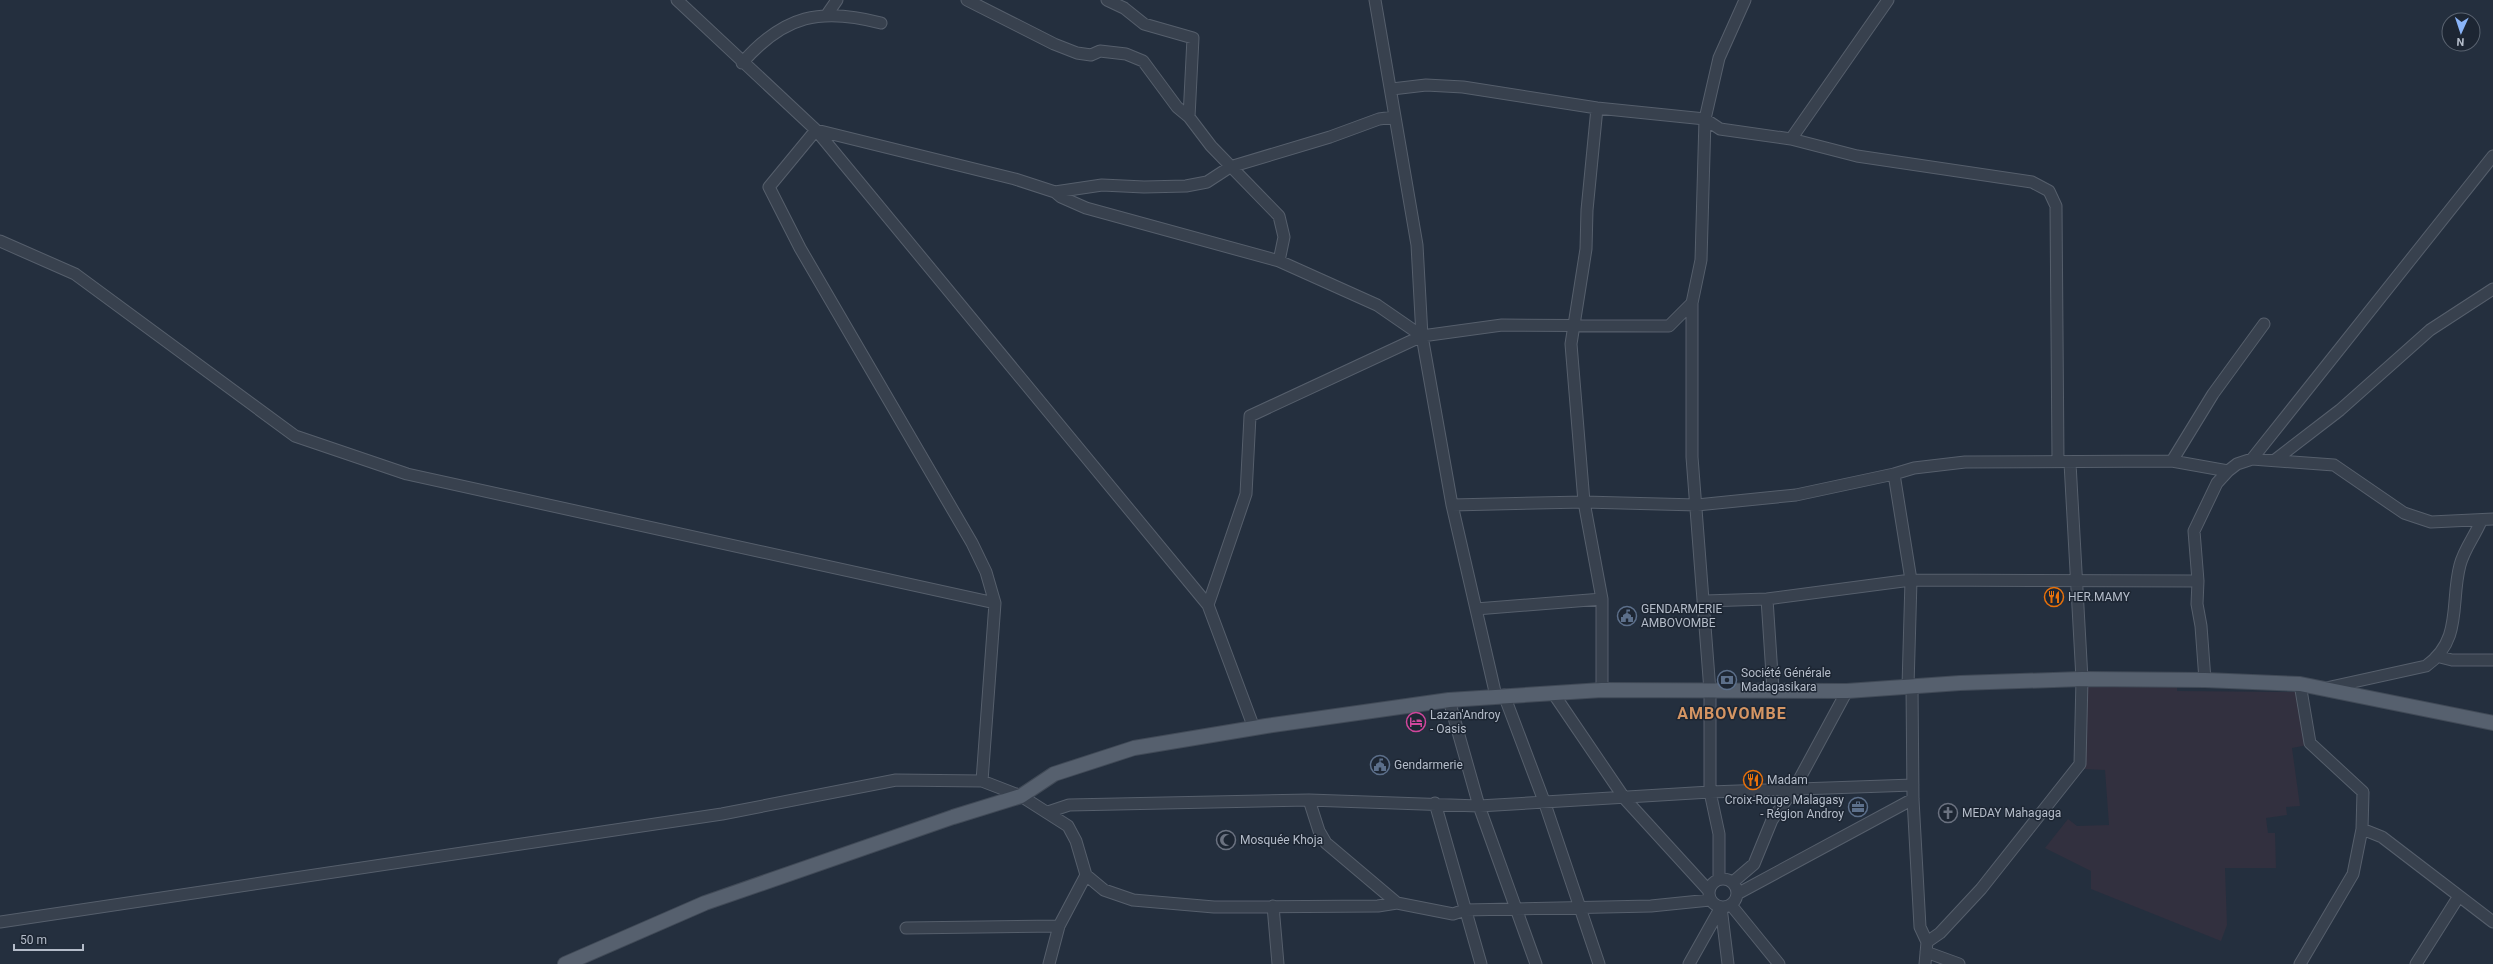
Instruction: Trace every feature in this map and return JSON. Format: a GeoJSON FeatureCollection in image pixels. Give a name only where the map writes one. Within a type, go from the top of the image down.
{"type":"FeatureCollection","features":[{"type":"Feature","properties":{"kind":"main road"},"geometry":{"type":"LineString","coordinates":[[565,964],[705,903],[953,817],[1021,796],[1054,774],[1134,748],[1254,728],[1448,700],[1500,695],[1602,690],[1847,691],[1910,686],[2082,679],[2205,680],[2300,684],[2493,723]]}},
{"type":"Feature","properties":{"kind":"street"},"geometry":{"type":"LineString","coordinates":[[677,0],[742,63],[816,130],[1208,605],[1254,728]]}},
{"type":"Feature","properties":{"kind":"street"},"geometry":{"type":"LineString","coordinates":[[826,16],[837,0]]}},
{"type":"Feature","properties":{"kind":"street"},"geometry":{"type":"LineString","coordinates":[[967,0],[1054,44],[1077,53],[1091,55],[1100,51],[1126,54],[1143,61],[1177,107],[1189,117],[1230,167],[1278,216],[1284,237],[1279,261]]}},
{"type":"Feature","properties":{"kind":"street"},"geometry":{"type":"LineString","coordinates":[[1107,0],[1124,8],[1144,24],[1194,38],[1189,117]]}},
{"type":"Feature","properties":{"kind":"street"},"geometry":{"type":"LineString","coordinates":[[1375,0],[1392,89],[1394,117],[1417,245],[1422,336],[1452,505],[1476,609],[1500,695],[1544,801],[1599,964]]}},
{"type":"Feature","properties":{"kind":"street"},"geometry":{"type":"LineString","coordinates":[[1719,879],[1719,834],[1710,792],[1710,691],[1705,601],[1692,457],[1692,304],[1701,260],[1705,119],[1720,58],[1744,0]]}},
{"type":"Feature","properties":{"kind":"street"},"geometry":{"type":"LineString","coordinates":[[1791,140],[1888,0]]}},
{"type":"Feature","properties":{"kind":"street"},"geometry":{"type":"LineString","coordinates":[[742,63],[754,49],[778,30],[803,18],[853,15],[881,22]]}},
{"type":"Feature","properties":{"kind":"street"},"geometry":{"type":"LineString","coordinates":[[1392,89],[1426,85],[1463,87],[1597,108],[1705,119],[1720,129],[1791,140],[1857,156],[2032,182],[2049,191],[2056,206],[2058,460]]}},
{"type":"Feature","properties":{"kind":"street"},"geometry":{"type":"LineString","coordinates":[[1597,108],[1587,210],[1586,249],[1572,344],[1584,502],[1602,599],[1602,690]]}},
{"type":"Feature","properties":{"kind":"street"},"geometry":{"type":"LineString","coordinates":[[1055,192],[1102,185],[1144,187],[1186,186],[1207,182],[1230,167],[1330,137],[1379,119],[1394,117]]}},
{"type":"Feature","properties":{"kind":"street"},"geometry":{"type":"LineString","coordinates":[[816,130],[1015,179],[1055,192],[1061,197],[1086,208],[1279,261],[1377,306],[1422,336]]}},
{"type":"Feature","properties":{"kind":"street"},"geometry":{"type":"LineString","coordinates":[[816,130],[769,187],[803,255],[972,543],[986,572],[995,603],[982,782]]}},
{"type":"Feature","properties":{"kind":"street"},"geometry":{"type":"LineString","coordinates":[[2205,680],[2202,626],[2197,604],[2198,581],[2194,531],[2217,483],[2228,470],[2252,459],[2493,156]]}},
{"type":"Feature","properties":{"kind":"street"},"geometry":{"type":"LineString","coordinates":[[0,241],[75,274],[295,436],[407,474],[995,603]]}},
{"type":"Feature","properties":{"kind":"street"},"geometry":{"type":"LineString","coordinates":[[2275,460],[2340,410],[2430,330],[2493,289]]}},
{"type":"Feature","properties":{"kind":"street"},"geometry":{"type":"LineString","coordinates":[[1208,605],[1246,494],[1250,416],[1422,336],[1502,325],[1668,326],[1692,304]]}},
{"type":"Feature","properties":{"kind":"street"},"geometry":{"type":"LineString","coordinates":[[2172,461],[2213,394],[2264,324]]}},
{"type":"Feature","properties":{"kind":"street"},"geometry":{"type":"LineString","coordinates":[[2252,459],[2334,465],[2404,513],[2431,522],[2481,521],[2493,519]]}},
{"type":"Feature","properties":{"kind":"street"},"geometry":{"type":"LineString","coordinates":[[1452,505],[1584,502],[1697,505],[1796,495],[1894,474],[1914,468],[1965,462],[2058,460],[2070,463],[2172,461],[2228,470]]}},
{"type":"Feature","properties":{"kind":"street"},"geometry":{"type":"LineString","coordinates":[[1927,947],[1981,889],[2080,764],[2082,679],[2070,463]]}},
{"type":"Feature","properties":{"kind":"street"},"geometry":{"type":"LineString","coordinates":[[1894,474],[1911,580],[1910,686],[1913,799],[1920,927],[1927,947],[1925,964]]}},
{"type":"Feature","properties":{"kind":"street"},"geometry":{"type":"LineString","coordinates":[[2323,688],[2426,666],[2440,657],[2453,622],[2460,565],[2481,521]]}},
{"type":"Feature","properties":{"kind":"street"},"geometry":{"type":"LineString","coordinates":[[1705,601],[1767,598],[1911,580],[2198,581]]}},
{"type":"Feature","properties":{"kind":"street"},"geometry":{"type":"LineString","coordinates":[[1767,598],[1773,690]]}},
{"type":"Feature","properties":{"kind":"street"},"geometry":{"type":"LineString","coordinates":[[1476,609],[1602,599]]}},
{"type":"Feature","properties":{"kind":"street"},"geometry":{"type":"LineString","coordinates":[[2440,657],[2452,660],[2493,660]]}},
{"type":"Feature","properties":{"kind":"street"},"geometry":{"type":"LineString","coordinates":[[2300,684],[2310,743],[2363,792],[2362,829],[2353,874],[2300,964]]}},
{"type":"Feature","properties":{"kind":"street"},"geometry":{"type":"LineString","coordinates":[[1733,882],[1754,864],[1772,820],[1794,789],[1847,691]]}},
{"type":"Feature","properties":{"kind":"street"},"geometry":{"type":"LineString","coordinates":[[1553,693],[1625,799],[1710,895],[1726,906],[1779,964]]}},
{"type":"Feature","properties":{"kind":"street"},"geometry":{"type":"LineString","coordinates":[[1448,700],[1479,806],[1518,909],[1536,964]]}},
{"type":"Feature","properties":{"kind":"street"},"geometry":{"type":"LineString","coordinates":[[0,922],[722,814],[896,780],[982,782],[1021,796],[1068,826],[1076,841],[1086,875],[1104,890],[1133,900],[1214,907],[1378,906],[1397,903],[1437,913],[1453,914],[1465,910],[1651,906],[1710,895]]}},
{"type":"Feature","properties":{"kind":"street"},"geometry":{"type":"LineString","coordinates":[[1048,812],[1069,805],[1309,800],[1435,803],[1479,806],[1544,801],[1625,799],[1710,792],[1913,785]]}},
{"type":"Feature","properties":{"kind":"street"},"geometry":{"type":"LineString","coordinates":[[1689,964],[1726,906],[1738,894],[1913,799]]}},
{"type":"Feature","properties":{"kind":"street"},"geometry":{"type":"LineString","coordinates":[[1309,800],[1326,843],[1397,903]]}},
{"type":"Feature","properties":{"kind":"street"},"geometry":{"type":"LineString","coordinates":[[1435,803],[1481,964]]}},
{"type":"Feature","properties":{"kind":"street"},"geometry":{"type":"LineString","coordinates":[[2362,829],[2382,837],[2493,922]]}},
{"type":"Feature","properties":{"kind":"street"},"geometry":{"type":"LineString","coordinates":[[1050,964],[1059,926],[1086,875]]}},
{"type":"Feature","properties":{"kind":"street"},"geometry":{"type":"LineString","coordinates":[[1710,895],[1714,882],[1719,879],[1726,879],[1733,882],[1738,894]]}},
{"type":"Feature","properties":{"kind":"street"},"geometry":{"type":"LineString","coordinates":[[2416,964],[2459,896]]}},
{"type":"Feature","properties":{"kind":"street"},"geometry":{"type":"LineString","coordinates":[[1273,906],[1278,964]]}},
{"type":"Feature","properties":{"kind":"street"},"geometry":{"type":"LineString","coordinates":[[1726,906],[1728,964]]}},
{"type":"Feature","properties":{"kind":"street"},"geometry":{"type":"LineString","coordinates":[[906,928],[1059,926]]}},
{"type":"Feature","properties":{"kind":"street"},"geometry":{"type":"LineString","coordinates":[[1927,947],[1959,964]]}},
{"type":"Feature","properties":{"kind":"shaded area"},"geometry":{"type":"Polygon","coordinates":[[[2088,682],[2177,685],[2177,691],[2298,692],[2308,745],[2292,748],[2300,806],[2286,807],[2287,815],[2266,818],[2268,833],[2275,833],[2276,868],[2225,868],[2227,925],[2221,941],[2091,889],[2091,871],[2045,848],[2068,819],[2077,826],[2109,825],[2105,770],[2084,769],[2088,682]]]}},
{"type":"Feature","properties":{"kind":"place","name":"HER.MAMY"},"geometry":{"type":"Point","coordinates":[2054,597]}},
{"type":"Feature","properties":{"kind":"place","name":"GENDARMERIE AMBOVOMBE"},"geometry":{"type":"Point","coordinates":[1627,616]}},
{"type":"Feature","properties":{"kind":"place","name":"Société Générale Madagasikara"},"geometry":{"type":"Point","coordinates":[1727,680]}},
{"type":"Feature","properties":{"kind":"place","name":"Lazan'Androy - Oasis"},"geometry":{"type":"Point","coordinates":[1416,722]}},
{"type":"Feature","properties":{"kind":"place","name":"Gendarmerie"},"geometry":{"type":"Point","coordinates":[1380,765]}},
{"type":"Feature","properties":{"kind":"place","name":"Madam"},"geometry":{"type":"Point","coordinates":[1753,780]}},
{"type":"Feature","properties":{"kind":"place","name":"Croix-Rouge Malagasy - Région Androy"},"geometry":{"type":"Point","coordinates":[1858,807]}},
{"type":"Feature","properties":{"kind":"place","name":"MEDAY Mahagaga"},"geometry":{"type":"Point","coordinates":[1948,813]}},
{"type":"Feature","properties":{"kind":"place","name":"Mosquée Khoja"},"geometry":{"type":"Point","coordinates":[1226,840]}},
{"type":"Feature","properties":{"kind":"district","name":"AMBOVOMBE"},"geometry":{"type":"Point","coordinates":[1732,713]}}]}
